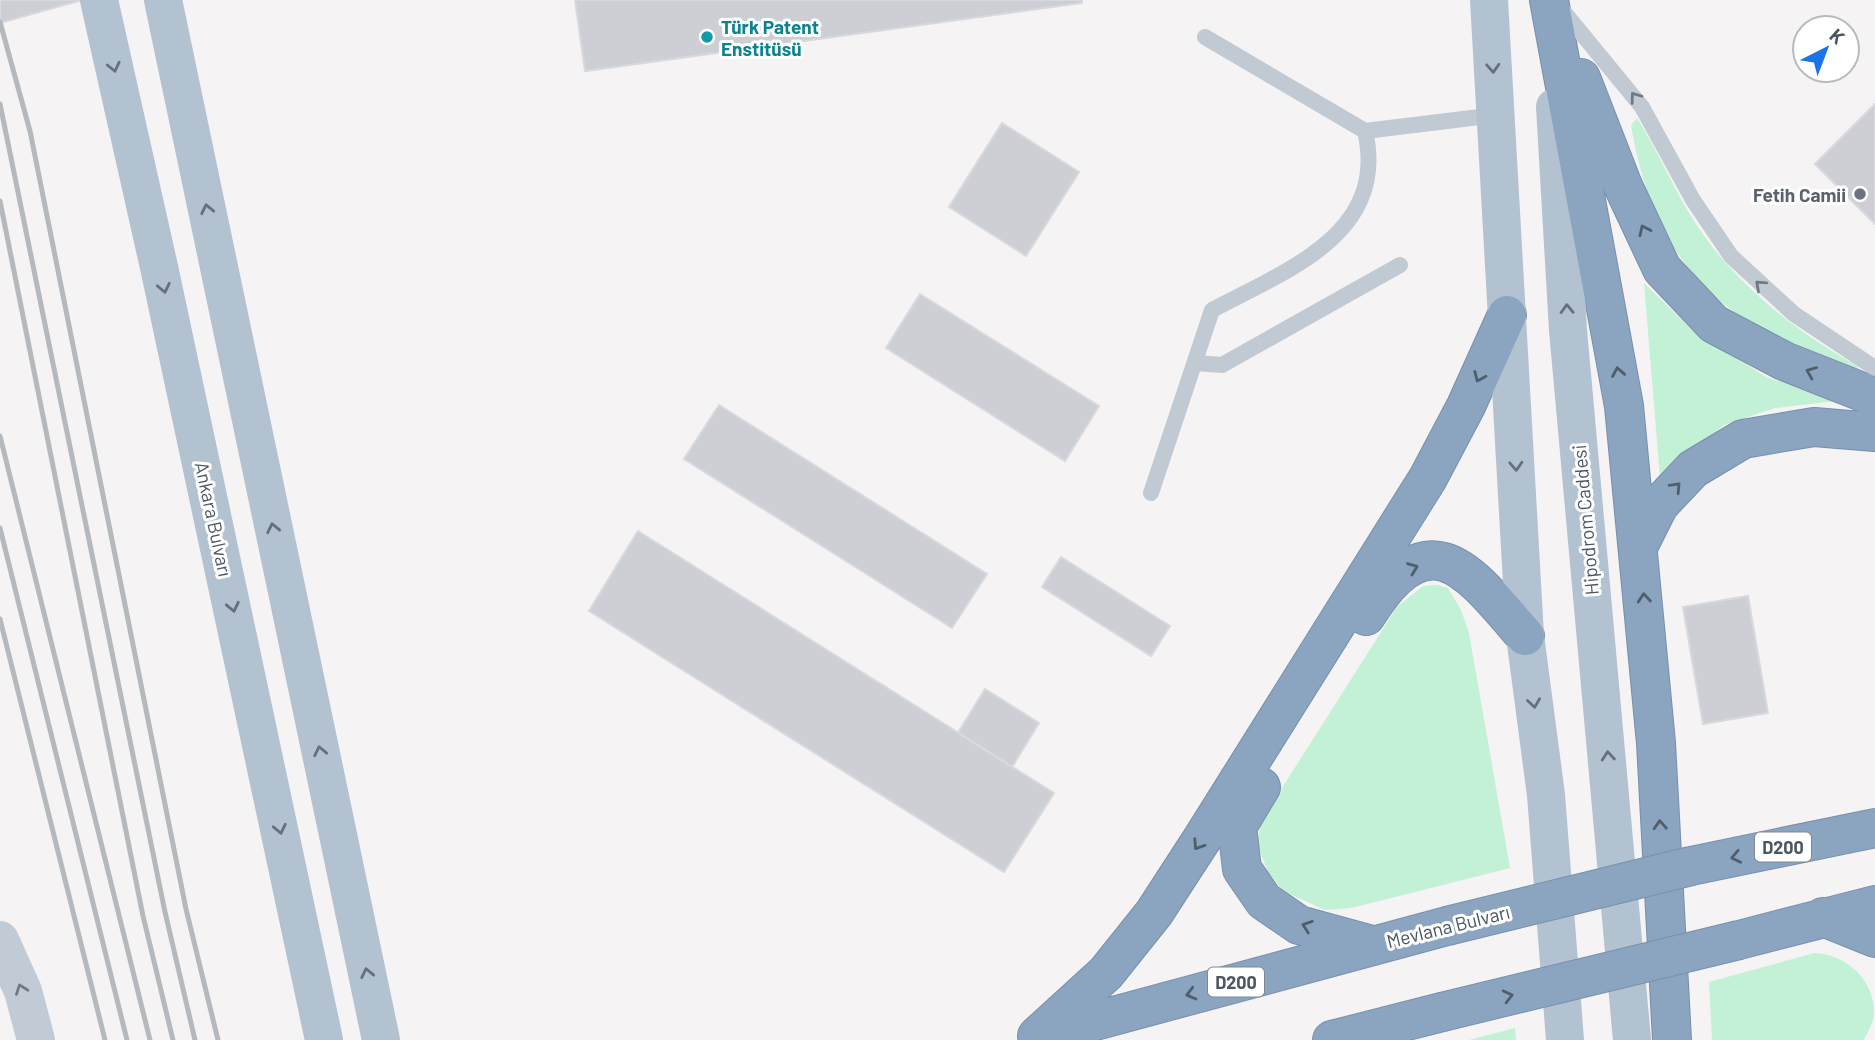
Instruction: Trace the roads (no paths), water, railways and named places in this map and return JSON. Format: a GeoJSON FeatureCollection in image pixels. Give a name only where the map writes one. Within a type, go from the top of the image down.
{"type":"FeatureCollection","features":[{"type":"Feature","properties":{"kind":"highway"},"geometry":{"type":"LineString","coordinates":[[1551,0],[1623,186],[1662,269],[1714,324],[1784,361],[1875,397]]}},
{"type":"Feature","properties":{"kind":"highway"},"geometry":{"type":"LineString","coordinates":[[1551,0],[1624,406],[1640,543],[1656,743],[1672,1040]]}},
{"type":"Feature","properties":{"kind":"highway"},"geometry":{"type":"LineString","coordinates":[[1031,1038],[1106,973],[1154,913],[1428,478],[1466,406],[1507,315]]}},
{"type":"Feature","properties":{"kind":"highway"},"geometry":{"type":"LineString","coordinates":[[1640,543],[1659,505],[1693,469],[1743,439],[1814,427],[1875,432]]}},
{"type":"Feature","properties":{"kind":"highway"},"geometry":{"type":"LineString","coordinates":[[1372,945],[1299,925],[1264,901],[1242,869],[1237,827],[1385,586],[1406,569],[1434,561],[1454,563],[1474,576],[1525,636]]}},
{"type":"Feature","properties":{"kind":"highway","name":"Mevlana Bulvarı"},"geometry":{"type":"LineString","coordinates":[[1031,1038],[1447,926],[1691,866],[1875,828]]}},
{"type":"Feature","properties":{"kind":"highway"},"geometry":{"type":"LineString","coordinates":[[1332,1040],[1875,905]]}},
{"type":"Feature","properties":{"kind":"highway"},"geometry":{"type":"LineString","coordinates":[[1823,917],[1875,938]]}},
{"type":"Feature","properties":{"kind":"main road","name":"Ankara Bulvarı"},"geometry":{"type":"LineString","coordinates":[[99,0],[165,293],[324,1040]]}},
{"type":"Feature","properties":{"kind":"main road"},"geometry":{"type":"LineString","coordinates":[[163,0],[381,1040]]}},
{"type":"Feature","properties":{"kind":"main road"},"geometry":{"type":"LineString","coordinates":[[171,41],[175,0]]}},
{"type":"Feature","properties":{"kind":"main road"},"geometry":{"type":"LineString","coordinates":[[1489,0],[1525,636],[1546,795],[1565,1040]]}},
{"type":"Feature","properties":{"kind":"main road","name":"Hipodrom Caddesi"},"geometry":{"type":"LineString","coordinates":[[1551,0],[1567,330],[1632,1040]]}},
{"type":"Feature","properties":{"kind":"main road"},"geometry":{"type":"LineString","coordinates":[[0,940],[23,991],[36,1040]]}},
{"type":"Feature","properties":{"kind":"lane"},"geometry":{"type":"LineString","coordinates":[[1551,0],[1642,107],[1693,200],[1731,256],[1794,314],[1875,368]]}},
{"type":"Feature","properties":{"kind":"lane"},"geometry":{"type":"LineString","coordinates":[[1205,37],[1365,131],[1496,115]]}},
{"type":"Feature","properties":{"kind":"lane"},"geometry":{"type":"LineString","coordinates":[[1152,494],[1212,310],[1297,264],[1348,225],[1367,188],[1370,167],[1365,131]]}},
{"type":"Feature","properties":{"kind":"lane"},"geometry":{"type":"LineString","coordinates":[[1195,363],[1222,365],[1400,265]]}},
{"type":"Feature","properties":{"kind":"railway"},"geometry":{"type":"LineString","coordinates":[[0,22],[30,131],[186,909],[218,1040]]}},
{"type":"Feature","properties":{"kind":"railway"},"geometry":{"type":"LineString","coordinates":[[0,104],[165,912],[195,1040]]}},
{"type":"Feature","properties":{"kind":"railway"},"geometry":{"type":"LineString","coordinates":[[0,201],[143,916],[173,1040]]}},
{"type":"Feature","properties":{"kind":"railway"},"geometry":{"type":"LineString","coordinates":[[0,436],[150,1040]]}},
{"type":"Feature","properties":{"kind":"railway"},"geometry":{"type":"LineString","coordinates":[[0,528],[127,1040]]}},
{"type":"Feature","properties":{"kind":"railway"},"geometry":{"type":"LineString","coordinates":[[0,619],[105,1040]]}},
{"type":"Feature","properties":{"kind":"place","name":"Türk Patent Enstitüsü"},"geometry":{"type":"Point","coordinates":[707,37]}},
{"type":"Feature","properties":{"kind":"place","name":"Fetih Camii"},"geometry":{"type":"Point","coordinates":[1860,194]}}]}
